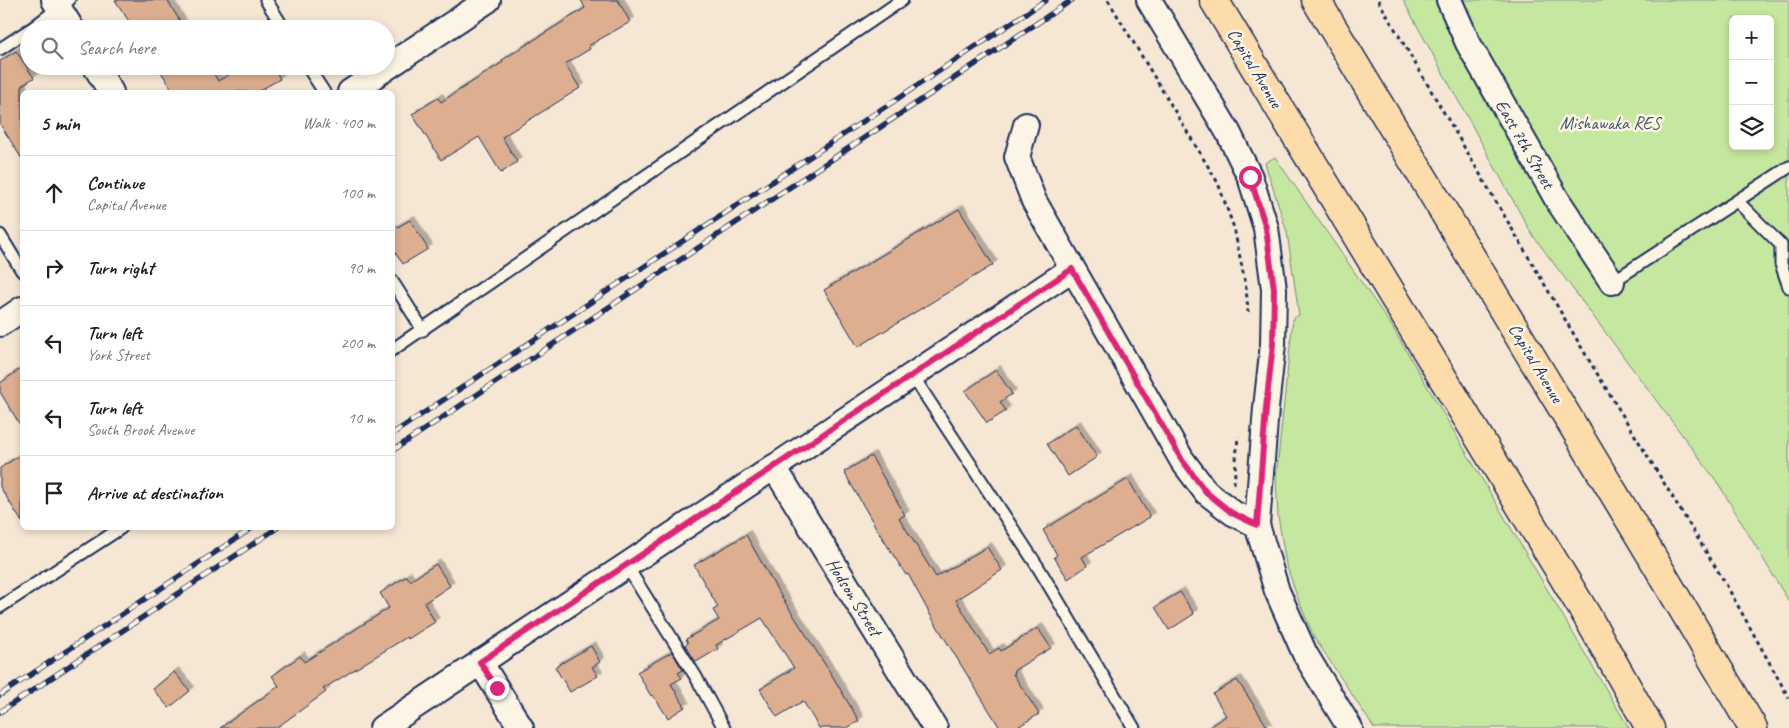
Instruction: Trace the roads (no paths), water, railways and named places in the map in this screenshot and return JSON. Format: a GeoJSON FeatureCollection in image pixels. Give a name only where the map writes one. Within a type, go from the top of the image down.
{"type":"FeatureCollection","features":[{"type":"Feature","properties":{"kind":"highway","name":"Capital Avenue"},"geometry":{"type":"LineString","coordinates":[[1214,0],[1582,608],[1650,728]]}},
{"type":"Feature","properties":{"kind":"highway","name":"Capital Avenue"},"geometry":{"type":"LineString","coordinates":[[1316,0],[1651,555],[1753,728]]}},
{"type":"Feature","properties":{"kind":"street"},"geometry":{"type":"LineString","coordinates":[[1149,0],[1228,132],[1250,177],[1266,228],[1274,289],[1273,344],[1257,525],[1277,592],[1304,654],[1350,728]]}},
{"type":"Feature","properties":{"kind":"street","name":"East 7th Street"},"geometry":{"type":"LineString","coordinates":[[1449,0],[1468,44],[1558,201],[1612,282]]}},
{"type":"Feature","properties":{"kind":"street"},"geometry":{"type":"LineString","coordinates":[[61,2],[68,20]]}},
{"type":"Feature","properties":{"kind":"street"},"geometry":{"type":"LineString","coordinates":[[395,62],[483,2]]}},
{"type":"Feature","properties":{"kind":"street"},"geometry":{"type":"LineString","coordinates":[[101,75],[110,90]]}},
{"type":"Feature","properties":{"kind":"street"},"geometry":{"type":"LineString","coordinates":[[353,90],[375,75]]}},
{"type":"Feature","properties":{"kind":"street"},"geometry":{"type":"LineString","coordinates":[[1026,125],[1017,157],[1034,201],[1182,460],[1206,492],[1232,513],[1257,525]]}},
{"type":"Feature","properties":{"kind":"street"},"geometry":{"type":"LineString","coordinates":[[382,728],[1072,269]]}},
{"type":"Feature","properties":{"kind":"street"},"geometry":{"type":"LineString","coordinates":[[0,324],[20,310]]}},
{"type":"Feature","properties":{"kind":"street","name":"Hodson Street"},"geometry":{"type":"LineString","coordinates":[[774,467],[935,728]]}},
{"type":"Feature","properties":{"kind":"street"},"geometry":{"type":"LineString","coordinates":[[480,662],[521,728]]}},
{"type":"Feature","properties":{"kind":"lane"},"geometry":{"type":"LineString","coordinates":[[266,0],[278,20]]}},
{"type":"Feature","properties":{"kind":"lane"},"geometry":{"type":"LineString","coordinates":[[395,348],[902,0]]}},
{"type":"Feature","properties":{"kind":"lane"},"geometry":{"type":"LineString","coordinates":[[41,20],[61,2]]}},
{"type":"Feature","properties":{"kind":"lane"},"geometry":{"type":"LineString","coordinates":[[0,49],[20,36]]}},
{"type":"Feature","properties":{"kind":"lane"},"geometry":{"type":"LineString","coordinates":[[313,75],[323,90]]}},
{"type":"Feature","properties":{"kind":"lane"},"geometry":{"type":"LineString","coordinates":[[1612,282],[1789,167]]}},
{"type":"Feature","properties":{"kind":"lane"},"geometry":{"type":"LineString","coordinates":[[1737,201],[1781,244],[1781,264],[1789,287]]}},
{"type":"Feature","properties":{"kind":"lane"},"geometry":{"type":"LineString","coordinates":[[0,235],[20,268]]}},
{"type":"Feature","properties":{"kind":"lane"},"geometry":{"type":"LineString","coordinates":[[395,286],[423,330]]}},
{"type":"Feature","properties":{"kind":"lane"},"geometry":{"type":"LineString","coordinates":[[912,375],[1038,567],[1134,728]]}},
{"type":"Feature","properties":{"kind":"lane"},"geometry":{"type":"LineString","coordinates":[[0,607],[119,530]]}},
{"type":"Feature","properties":{"kind":"lane"},"geometry":{"type":"LineString","coordinates":[[626,566],[696,677],[724,728]]}},
{"type":"Feature","properties":{"kind":"railway"},"geometry":{"type":"LineString","coordinates":[[395,432],[1046,0]]}},
{"type":"Feature","properties":{"kind":"railway"},"geometry":{"type":"LineString","coordinates":[[395,449],[1072,0]]}},
{"type":"Feature","properties":{"kind":"railway"},"geometry":{"type":"LineString","coordinates":[[0,695],[249,530]]}},
{"type":"Feature","properties":{"kind":"railway"},"geometry":{"type":"LineString","coordinates":[[0,712],[274,530]]}},
{"type":"Feature","properties":{"kind":"park label","name":"Mishawaka RES"},"geometry":{"type":"Point","coordinates":[1610,123]}}]}
